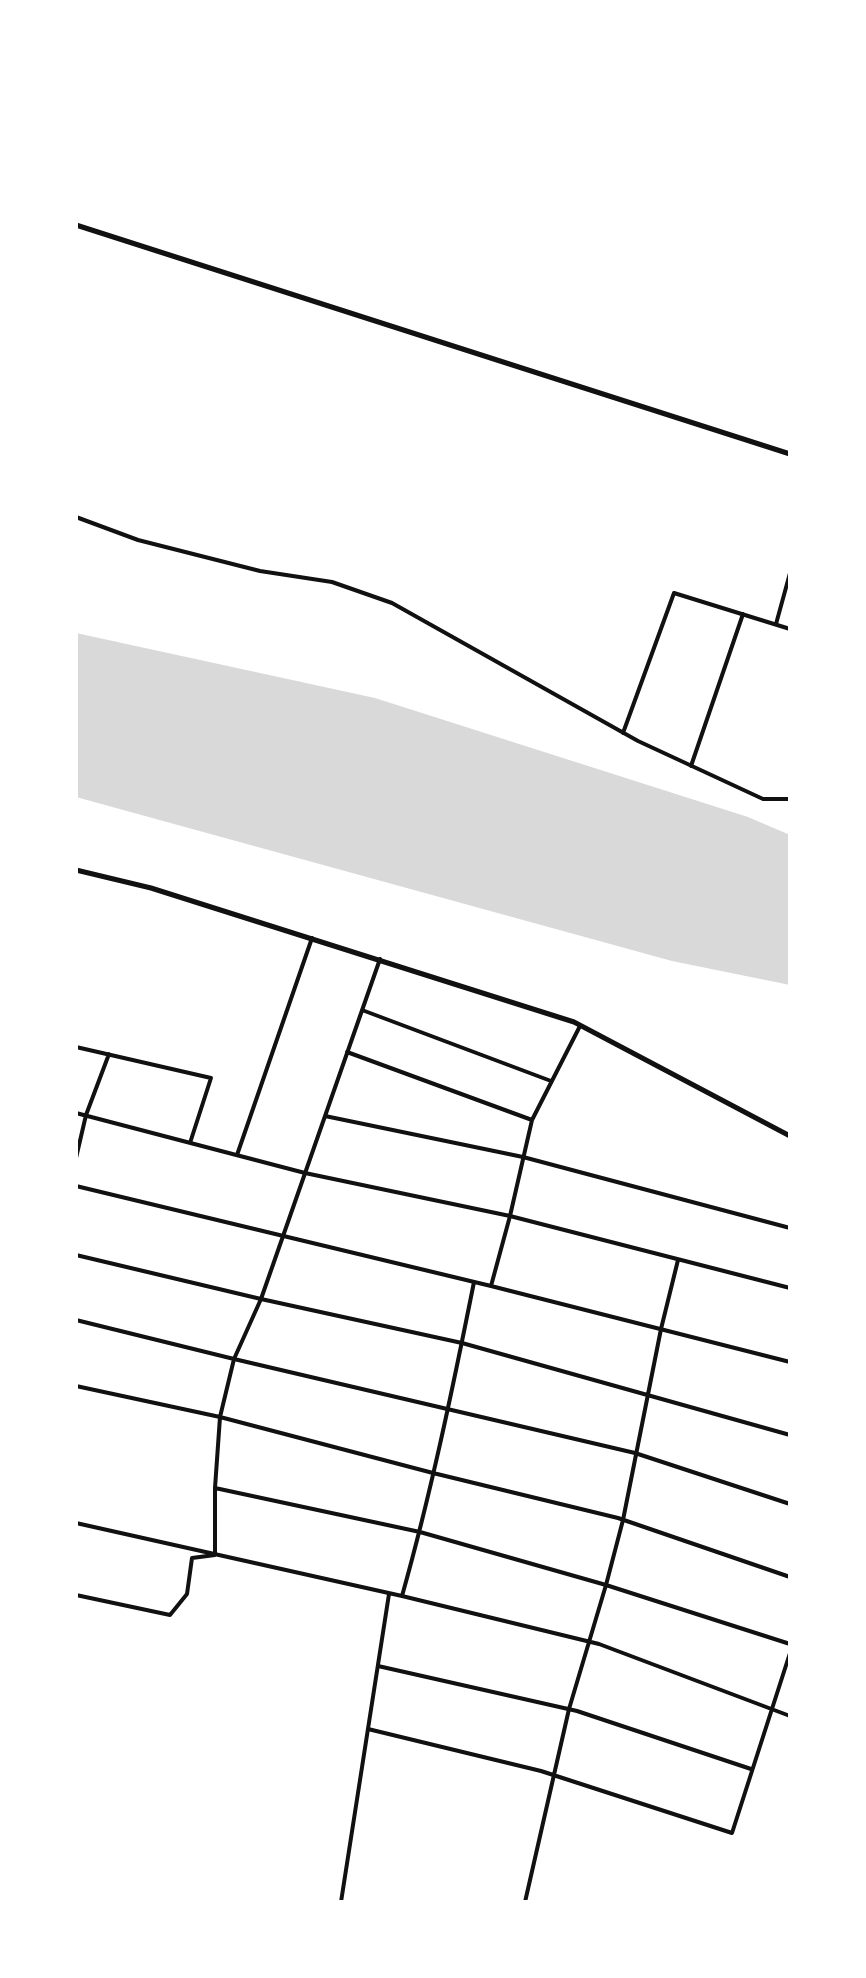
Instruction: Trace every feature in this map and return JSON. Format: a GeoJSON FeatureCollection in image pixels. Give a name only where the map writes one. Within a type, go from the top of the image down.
{"type":"FeatureCollection","features":[{"type":"Feature","properties":{"kind":"street"},"geometry":{"type":"LineString","coordinates":[[76,225],[790,454]]}},
{"type":"Feature","properties":{"kind":"street"},"geometry":{"type":"LineString","coordinates":[[76,517],[138,540],[260,572],[332,582],[392,603],[623,733],[763,799],[790,799]]}},
{"type":"Feature","properties":{"kind":"street"},"geometry":{"type":"LineString","coordinates":[[776,624],[790,572]]}},
{"type":"Feature","properties":{"kind":"street"},"geometry":{"type":"LineString","coordinates":[[623,733],[674,593],[790,629]]}},
{"type":"Feature","properties":{"kind":"street"},"geometry":{"type":"LineString","coordinates":[[691,766],[743,614]]}},
{"type":"Feature","properties":{"kind":"street"},"geometry":{"type":"LineString","coordinates":[[76,870],[150,888],[380,959],[580,1026],[790,1136]]}},
{"type":"Feature","properties":{"kind":"street"},"geometry":{"type":"LineString","coordinates":[[237,1155],[312,938]]}},
{"type":"Feature","properties":{"kind":"street"},"geometry":{"type":"LineString","coordinates":[[215,1554],[215,1488],[220,1416],[234,1359],[260,1299],[283,1236],[380,959]]}},
{"type":"Feature","properties":{"kind":"street"},"geometry":{"type":"LineString","coordinates":[[362,1010],[551,1081]]}},
{"type":"Feature","properties":{"kind":"street"},"geometry":{"type":"LineString","coordinates":[[491,1286],[510,1216],[532,1120],[580,1026]]}},
{"type":"Feature","properties":{"kind":"street"},"geometry":{"type":"LineString","coordinates":[[76,1047],[211,1078],[190,1143]]}},
{"type":"Feature","properties":{"kind":"street"},"geometry":{"type":"LineString","coordinates":[[347,1052],[532,1120]]}},
{"type":"Feature","properties":{"kind":"street"},"geometry":{"type":"LineString","coordinates":[[76,1158],[86,1115],[109,1054]]}},
{"type":"Feature","properties":{"kind":"street"},"geometry":{"type":"LineString","coordinates":[[76,1113],[305,1173],[510,1216],[790,1288]]}},
{"type":"Feature","properties":{"kind":"street"},"geometry":{"type":"LineString","coordinates":[[325,1116],[523,1157],[790,1228]]}},
{"type":"Feature","properties":{"kind":"street"},"geometry":{"type":"LineString","coordinates":[[76,1186],[491,1286],[790,1362]]}},
{"type":"Feature","properties":{"kind":"street"},"geometry":{"type":"LineString","coordinates":[[76,1255],[260,1299],[462,1343],[790,1436]]}},
{"type":"Feature","properties":{"kind":"street"},"geometry":{"type":"LineString","coordinates":[[525,1902],[569,1709],[590,1642],[623,1520],[647,1395],[678,1260]]}},
{"type":"Feature","properties":{"kind":"street"},"geometry":{"type":"LineString","coordinates":[[402,1596],[434,1473],[474,1282]]}},
{"type":"Feature","properties":{"kind":"street"},"geometry":{"type":"LineString","coordinates":[[76,1320],[635,1453],[790,1504]]}},
{"type":"Feature","properties":{"kind":"street"},"geometry":{"type":"LineString","coordinates":[[76,1386],[220,1416],[434,1473],[623,1520],[790,1577]]}},
{"type":"Feature","properties":{"kind":"street"},"geometry":{"type":"LineString","coordinates":[[215,1488],[420,1532],[606,1585],[790,1644]]}},
{"type":"Feature","properties":{"kind":"street"},"geometry":{"type":"LineString","coordinates":[[76,1523],[402,1596],[590,1642],[790,1716]]}},
{"type":"Feature","properties":{"kind":"street"},"geometry":{"type":"LineString","coordinates":[[76,1595],[170,1615],[186,1594],[192,1558],[215,1554]]}},
{"type":"Feature","properties":{"kind":"street"},"geometry":{"type":"LineString","coordinates":[[341,1902],[389,1594]]}},
{"type":"Feature","properties":{"kind":"street"},"geometry":{"type":"LineString","coordinates":[[368,1729],[554,1775],[732,1833],[790,1653]]}},
{"type":"Feature","properties":{"kind":"street"},"geometry":{"type":"LineString","coordinates":[[378,1666],[569,1709],[751,1770]]}},
{"type":"Feature","properties":{"kind":"shaded area"},"geometry":{"type":"Polygon","coordinates":[[[76,633],[375,698],[748,817],[790,835],[790,985],[672,961],[76,797],[76,633]]]}}]}
